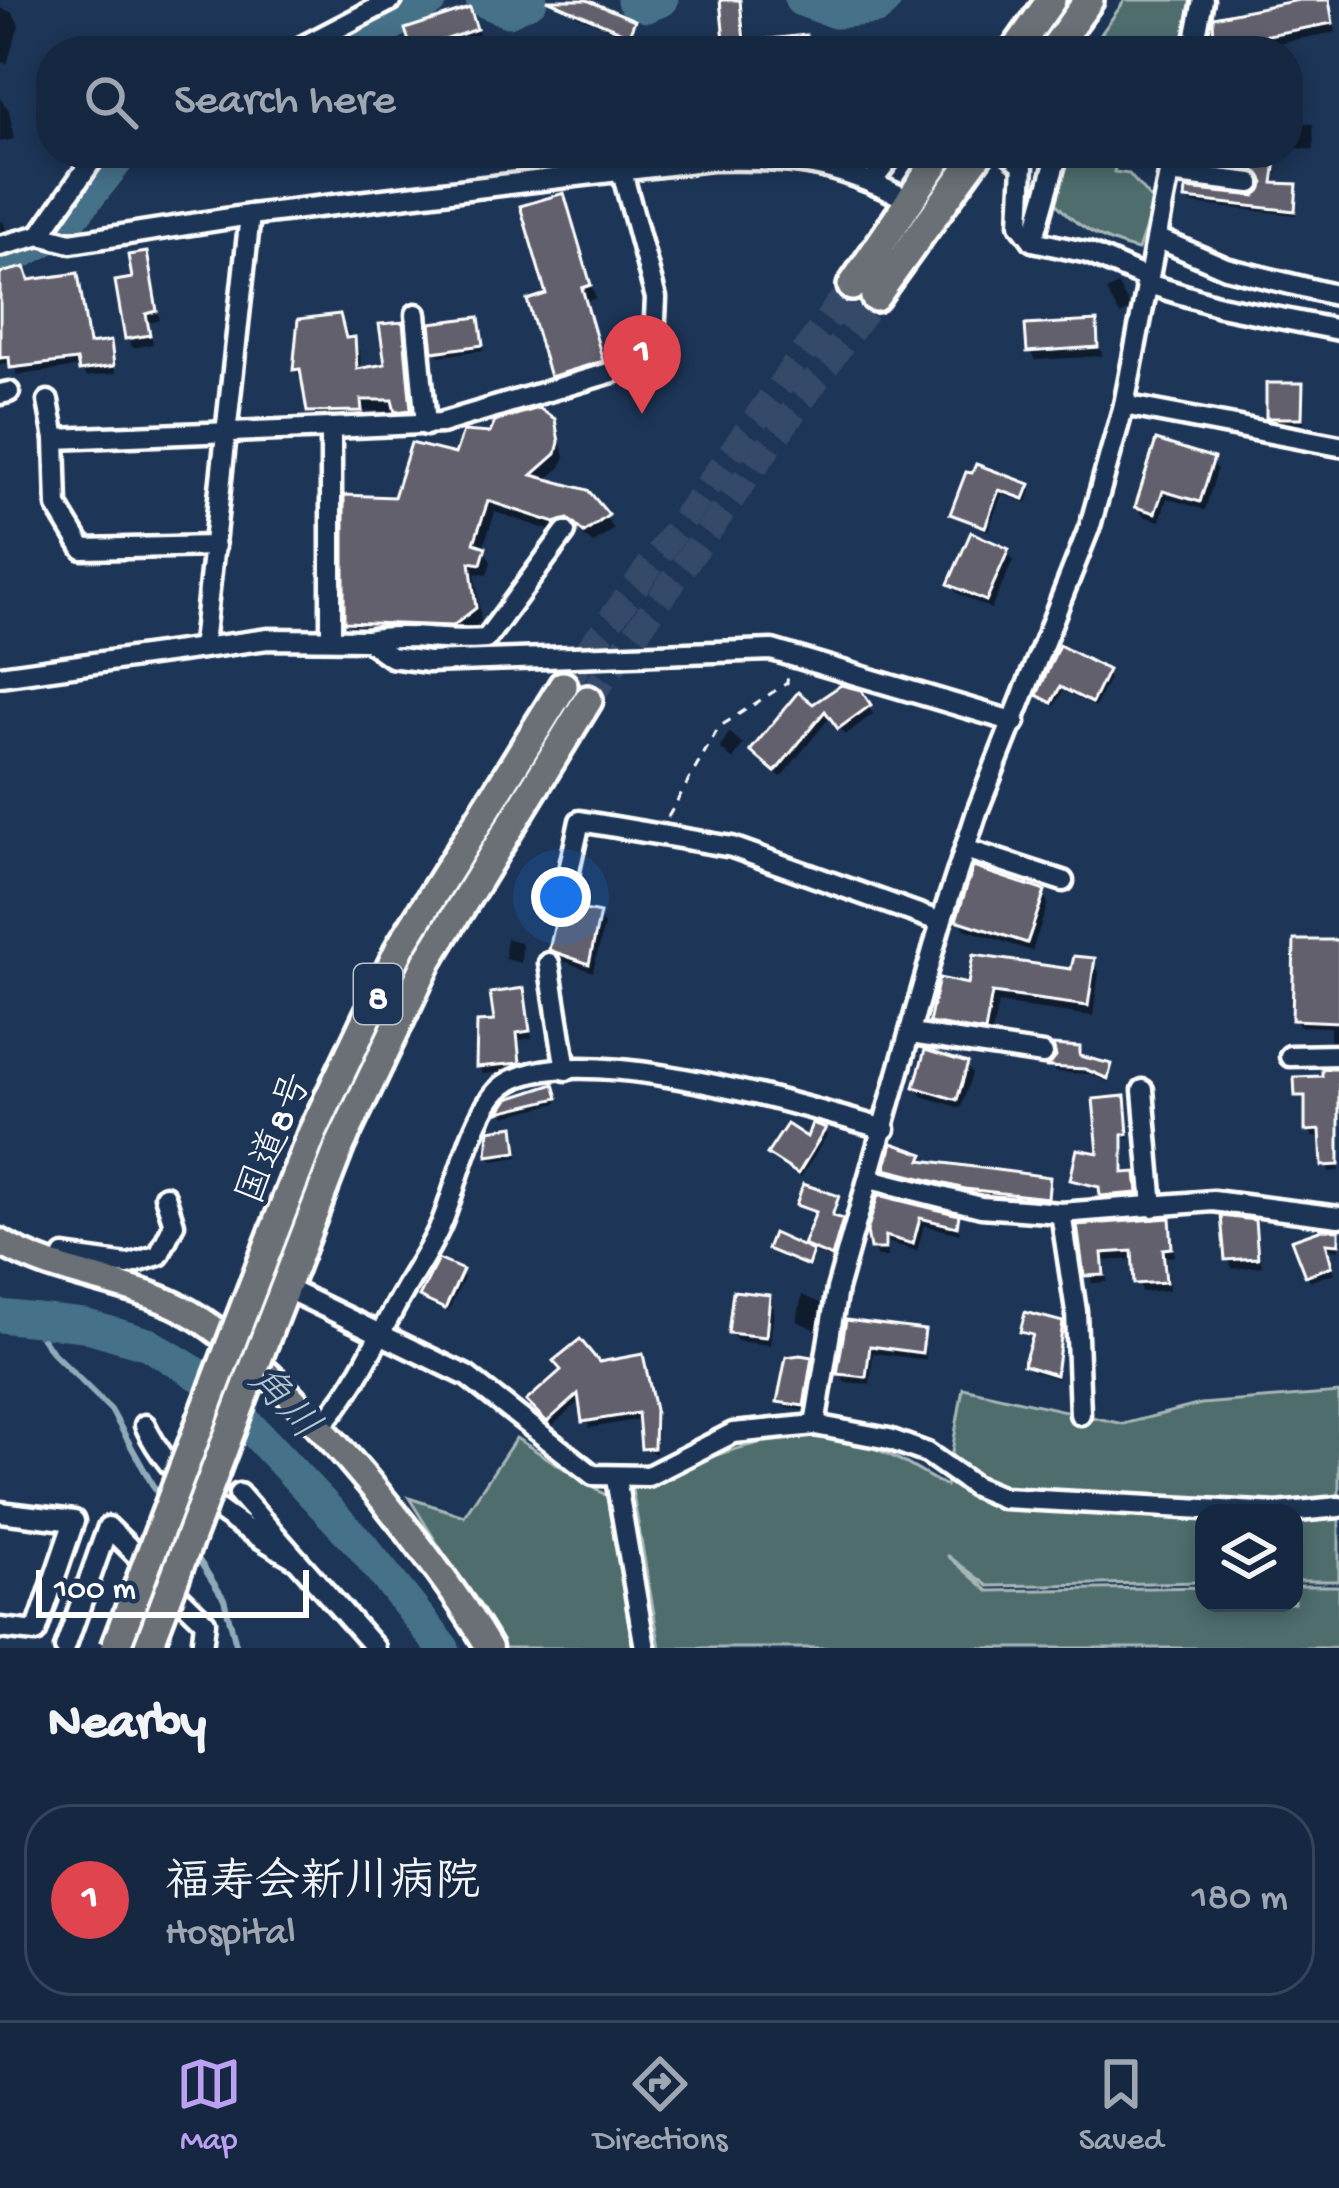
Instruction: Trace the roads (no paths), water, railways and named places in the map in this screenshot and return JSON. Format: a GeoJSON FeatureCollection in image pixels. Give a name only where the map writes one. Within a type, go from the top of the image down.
{"type":"FeatureCollection","features":[{"type":"Feature","properties":{"kind":"highway"},"geometry":{"type":"LineString","coordinates":[[1026,36],[1051,0]]}},
{"type":"Feature","properties":{"kind":"highway"},"geometry":{"type":"LineString","coordinates":[[1063,36],[1089,0]]}},
{"type":"Feature","properties":{"kind":"highway"},"geometry":{"type":"LineString","coordinates":[[932,168],[909,200],[864,291],[967,168]]}},
{"type":"Feature","properties":{"kind":"highway","name":"国道8号"},"geometry":{"type":"LineString","coordinates":[[116,1648],[312,1134],[401,946],[576,693],[428,960],[340,1145],[148,1648]]}},
{"type":"Feature","properties":{"kind":"main road"},"geometry":{"type":"LineString","coordinates":[[0,1242],[58,1269],[172,1304],[206,1322],[320,1427],[445,1582],[489,1648]]}},
{"type":"Feature","properties":{"kind":"street"},"geometry":{"type":"LineString","coordinates":[[323,36],[392,0]]}},
{"type":"Feature","properties":{"kind":"street"},"geometry":{"type":"LineString","coordinates":[[1196,36],[1203,0]]}},
{"type":"Feature","properties":{"kind":"street"},"geometry":{"type":"LineString","coordinates":[[40,235],[87,168]]}},
{"type":"Feature","properties":{"kind":"street"},"geometry":{"type":"LineString","coordinates":[[0,247],[40,235],[71,243],[250,215],[651,168]]}},
{"type":"Feature","properties":{"kind":"street"},"geometry":{"type":"LineString","coordinates":[[837,168],[909,200]]}},
{"type":"Feature","properties":{"kind":"street"},"geometry":{"type":"LineString","coordinates":[[872,182],[883,168]]}},
{"type":"Feature","properties":{"kind":"street"},"geometry":{"type":"LineString","coordinates":[[1023,168],[1020,224],[1034,241],[1088,253],[1220,306],[1339,330]]}},
{"type":"Feature","properties":{"kind":"street"},"geometry":{"type":"LineString","coordinates":[[1034,241],[1054,168]]}},
{"type":"Feature","properties":{"kind":"street"},"geometry":{"type":"LineString","coordinates":[[815,1425],[837,1288],[941,922],[964,849],[1090,526],[1124,404],[1170,168]]}},
{"type":"Feature","properties":{"kind":"street"},"geometry":{"type":"LineString","coordinates":[[55,440],[406,422],[426,425],[653,360],[656,298],[622,172]]}},
{"type":"Feature","properties":{"kind":"street"},"geometry":{"type":"LineString","coordinates":[[1169,173],[1250,183]]}},
{"type":"Feature","properties":{"kind":"street"},"geometry":{"type":"LineString","coordinates":[[203,644],[250,215]]}},
{"type":"Feature","properties":{"kind":"street"},"geometry":{"type":"LineString","coordinates":[[1157,238],[1226,268],[1339,296]]}},
{"type":"Feature","properties":{"kind":"street"},"geometry":{"type":"LineString","coordinates":[[416,314],[426,425]]}},
{"type":"Feature","properties":{"kind":"street"},"geometry":{"type":"LineString","coordinates":[[48,401],[55,440],[57,506],[82,549],[215,546]]}},
{"type":"Feature","properties":{"kind":"street"},"geometry":{"type":"LineString","coordinates":[[1124,404],[1339,446]]}},
{"type":"Feature","properties":{"kind":"street"},"geometry":{"type":"LineString","coordinates":[[331,639],[332,428]]}},
{"type":"Feature","properties":{"kind":"street"},"geometry":{"type":"LineString","coordinates":[[0,676],[203,644],[367,640],[392,635],[440,643],[487,639],[565,532]]}},
{"type":"Feature","properties":{"kind":"street"},"geometry":{"type":"LineString","coordinates":[[367,640],[391,657],[428,662],[703,650],[790,654],[1015,722]]}},
{"type":"Feature","properties":{"kind":"street"},"geometry":{"type":"LineString","coordinates":[[564,892],[580,821],[732,847],[941,922]]}},
{"type":"Feature","properties":{"kind":"street"},"geometry":{"type":"LineString","coordinates":[[964,849],[1063,881]]}},
{"type":"Feature","properties":{"kind":"street"},"geometry":{"type":"LineString","coordinates":[[549,962],[566,1070]]}},
{"type":"Feature","properties":{"kind":"street"},"geometry":{"type":"LineString","coordinates":[[911,1034],[1043,1054]]}},
{"type":"Feature","properties":{"kind":"street"},"geometry":{"type":"LineString","coordinates":[[1290,1056],[1339,1054]]}},
{"type":"Feature","properties":{"kind":"street"},"geometry":{"type":"LineString","coordinates":[[320,1427],[380,1335],[440,1227],[485,1108],[499,1089],[520,1076],[566,1070],[712,1082],[885,1129]]}},
{"type":"Feature","properties":{"kind":"street"},"geometry":{"type":"LineString","coordinates":[[1144,1090],[1153,1207]]}},
{"type":"Feature","properties":{"kind":"street"},"geometry":{"type":"LineString","coordinates":[[870,1180],[981,1207],[1061,1213],[1213,1201],[1339,1216]]}},
{"type":"Feature","properties":{"kind":"street"},"geometry":{"type":"LineString","coordinates":[[58,1269],[64,1256],[128,1265],[160,1255],[174,1224],[165,1196]]}},
{"type":"Feature","properties":{"kind":"street"},"geometry":{"type":"LineString","coordinates":[[1061,1213],[1076,1311],[1080,1414]]}},
{"type":"Feature","properties":{"kind":"street"},"geometry":{"type":"LineString","coordinates":[[285,1288],[467,1376],[593,1474],[616,1479],[648,1476],[733,1433],[815,1425],[889,1439],[927,1453],[1003,1498],[1277,1513],[1339,1507]]}},
{"type":"Feature","properties":{"kind":"street"},"geometry":{"type":"LineString","coordinates":[[145,1425],[158,1456],[230,1520],[297,1560]]}},
{"type":"Feature","properties":{"kind":"street"},"geometry":{"type":"LineString","coordinates":[[616,1479],[645,1648]]}},
{"type":"Feature","properties":{"kind":"street"},"geometry":{"type":"LineString","coordinates":[[239,1494],[375,1648]]}},
{"type":"Feature","properties":{"kind":"street"},"geometry":{"type":"LineString","coordinates":[[0,1512],[74,1521],[36,1632],[0,1628]]}},
{"type":"Feature","properties":{"kind":"street"},"geometry":{"type":"LineString","coordinates":[[65,1648],[108,1527],[205,1622],[202,1648]]}},
{"type":"Feature","properties":{"kind":"waterway"},"geometry":{"type":"LineString","coordinates":[[373,36],[431,0]]}},
{"type":"Feature","properties":{"kind":"waterway"},"geometry":{"type":"LineString","coordinates":[[482,0],[508,11],[531,0]]}},
{"type":"Feature","properties":{"kind":"waterway"},"geometry":{"type":"LineString","coordinates":[[633,0],[647,6],[662,0]]}},
{"type":"Feature","properties":{"kind":"waterway"},"geometry":{"type":"LineString","coordinates":[[801,0],[835,12],[877,8],[885,0]]}},
{"type":"Feature","properties":{"kind":"waterway"},"geometry":{"type":"LineString","coordinates":[[0,264],[61,231],[111,168]]}},
{"type":"Feature","properties":{"kind":"waterway","name":"角川"},"geometry":{"type":"LineString","coordinates":[[0,1316],[84,1325],[148,1344],[204,1378],[361,1545],[443,1648]]}},
{"type":"Feature","properties":{"kind":"waterway"},"geometry":{"type":"LineString","coordinates":[[29,1319],[51,1351],[111,1410],[162,1502]]}},
{"type":"Feature","properties":{"kind":"waterway"},"geometry":{"type":"LineString","coordinates":[[195,1554],[224,1599],[237,1648]]}},
{"type":"Feature","properties":{"kind":"tunnel"},"geometry":{"type":"LineString","coordinates":[[563,686],[852,286]]}},
{"type":"Feature","properties":{"kind":"tunnel"},"geometry":{"type":"LineString","coordinates":[[588,700],[875,297]]}},
{"type":"Feature","properties":{"kind":"place","name":"福寿会新川病院"},"geometry":{"type":"Point","coordinates":[642,414]}}]}
